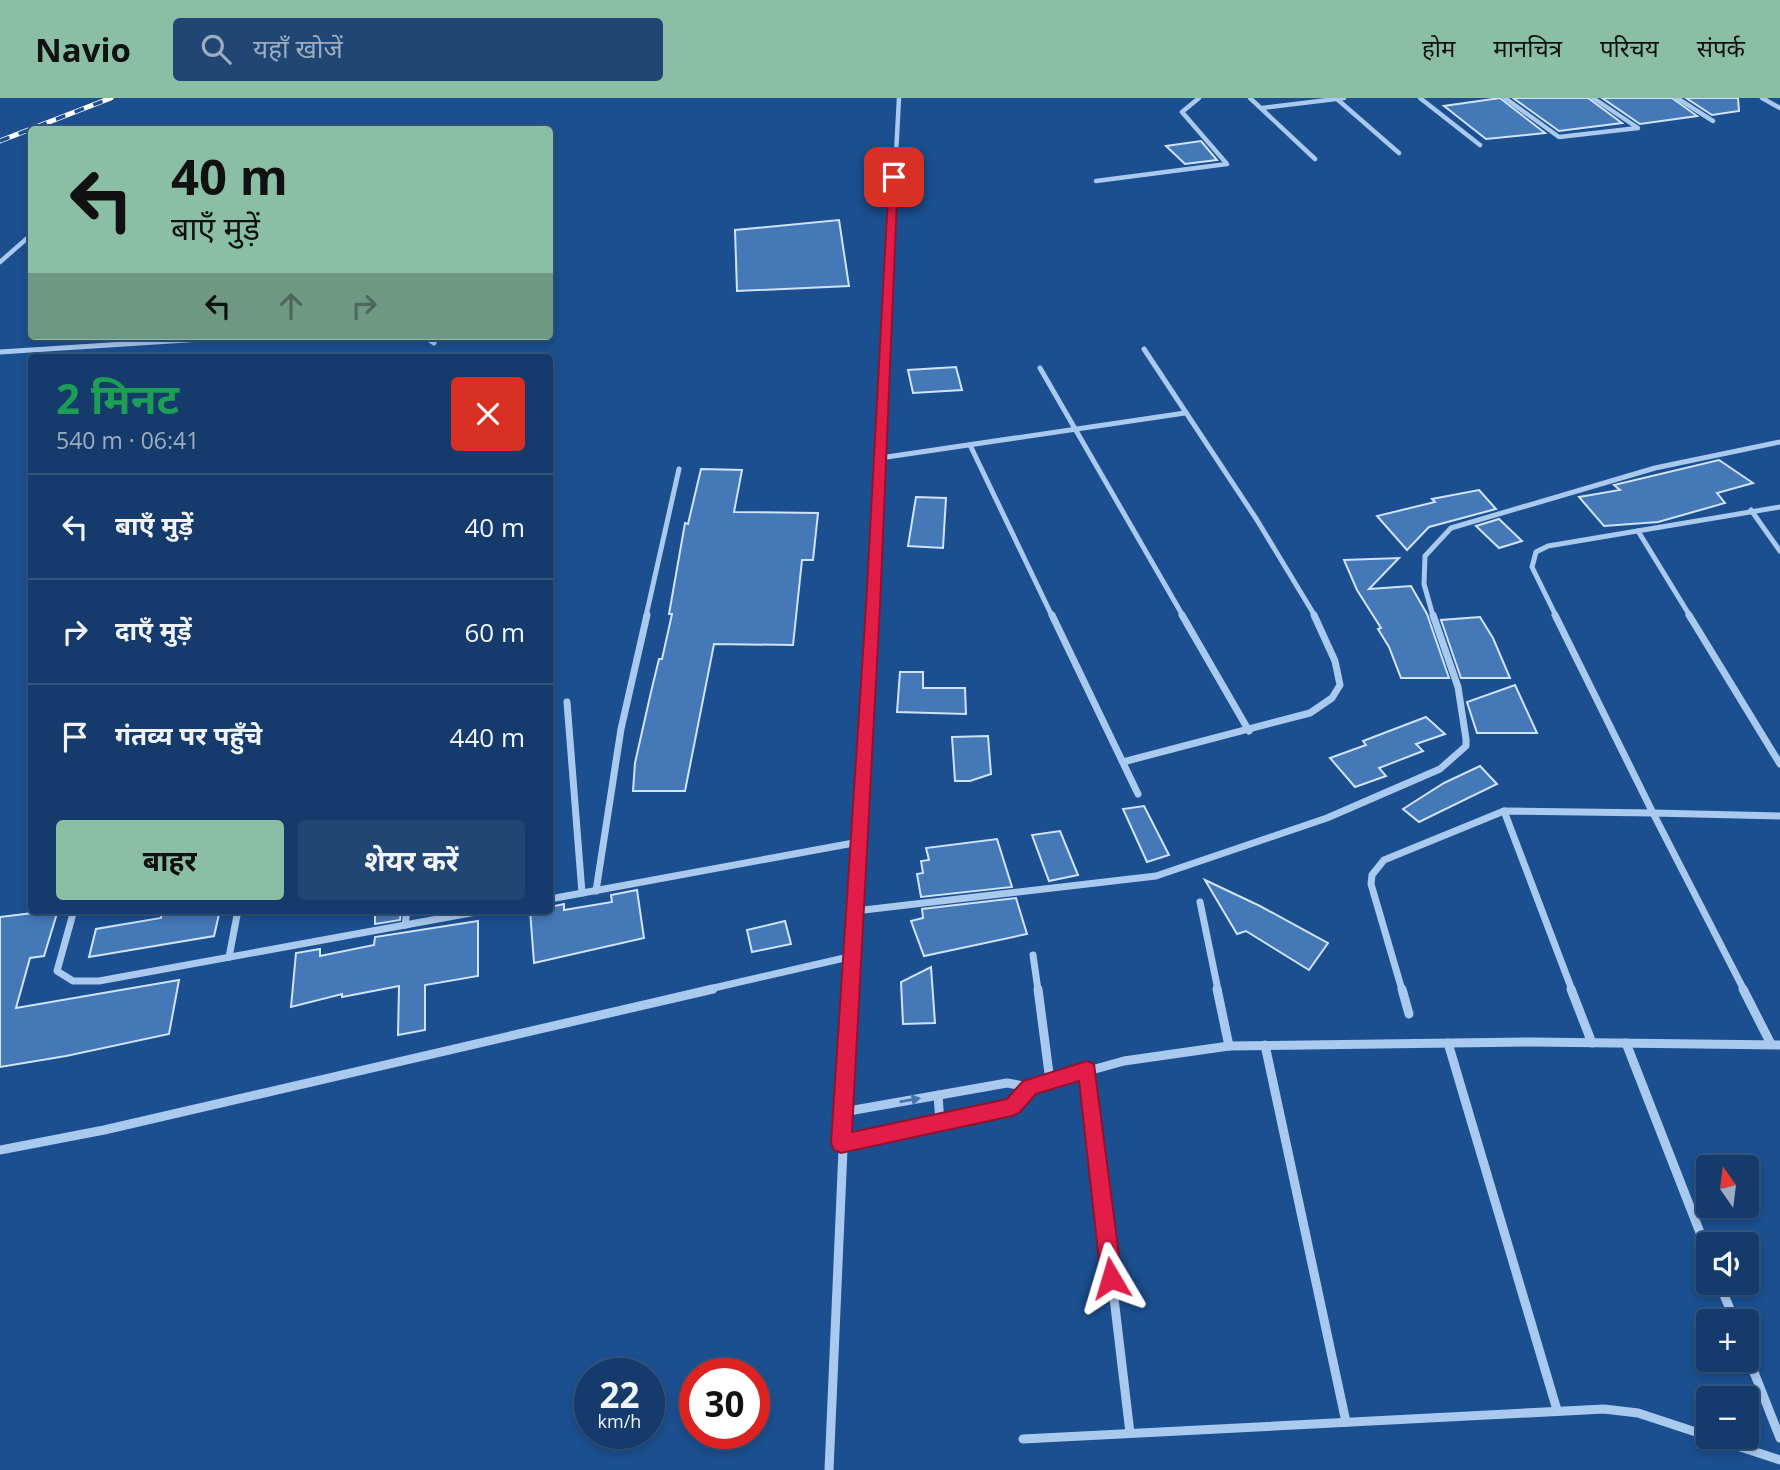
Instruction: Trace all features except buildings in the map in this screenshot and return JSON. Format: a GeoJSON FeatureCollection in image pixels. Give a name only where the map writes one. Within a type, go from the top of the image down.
{"type":"FeatureCollection","features":[{"type":"Feature","properties":{"kind":"street"},"geometry":{"type":"LineString","coordinates":[[829,1470],[841,1143],[899,98]]}},
{"type":"Feature","properties":{"kind":"street"},"geometry":{"type":"LineString","coordinates":[[1096,181],[1227,164],[1182,112],[1199,98]]}},
{"type":"Feature","properties":{"kind":"street"},"geometry":{"type":"LineString","coordinates":[[1250,98],[1315,159]]}},
{"type":"Feature","properties":{"kind":"street"},"geometry":{"type":"LineString","coordinates":[[1262,108],[1344,98]]}},
{"type":"Feature","properties":{"kind":"street"},"geometry":{"type":"LineString","coordinates":[[1420,98],[1480,145]]}},
{"type":"Feature","properties":{"kind":"street"},"geometry":{"type":"LineString","coordinates":[[1505,98],[1559,137],[1638,128],[1593,98]]}},
{"type":"Feature","properties":{"kind":"street"},"geometry":{"type":"LineString","coordinates":[[1677,98],[1713,121]]}},
{"type":"Feature","properties":{"kind":"street"},"geometry":{"type":"LineString","coordinates":[[1762,98],[1780,108]]}},
{"type":"Feature","properties":{"kind":"street"},"geometry":{"type":"LineString","coordinates":[[1337,99],[1399,153]]}},
{"type":"Feature","properties":{"kind":"street"},"geometry":{"type":"LineString","coordinates":[[0,262],[28,238]]}},
{"type":"Feature","properties":{"kind":"street"},"geometry":{"type":"LineString","coordinates":[[0,352],[187,340]]}},
{"type":"Feature","properties":{"kind":"street"},"geometry":{"type":"LineString","coordinates":[[429,340],[434,343]]}},
{"type":"Feature","properties":{"kind":"street"},"geometry":{"type":"LineString","coordinates":[[1123,762],[1310,713],[1334,697],[1340,683],[1337,663],[1298,583],[1144,349]]}},
{"type":"Feature","properties":{"kind":"street"},"geometry":{"type":"LineString","coordinates":[[1040,368],[1248,731]]}},
{"type":"Feature","properties":{"kind":"street"},"geometry":{"type":"LineString","coordinates":[[880,458],[1185,413]]}},
{"type":"Feature","properties":{"kind":"street"},"geometry":{"type":"LineString","coordinates":[[855,911],[1156,876],[1327,818],[1440,769],[1466,746],[1466,726],[1458,685],[1427,601],[1423,559],[1432,544],[1451,528],[1709,454],[1780,442]]}},
{"type":"Feature","properties":{"kind":"street"},"geometry":{"type":"LineString","coordinates":[[970,445],[1138,794]]}},
{"type":"Feature","properties":{"kind":"street"},"geometry":{"type":"LineString","coordinates":[[596,891],[621,729],[679,469]]}},
{"type":"Feature","properties":{"kind":"street"},"geometry":{"type":"LineString","coordinates":[[843,1112],[1007,1083],[1030,1087],[1087,1070],[1161,1054],[1229,1046],[1448,1043],[1776,1044],[1653,813],[1532,568],[1536,551],[1548,546],[1780,507]]}},
{"type":"Feature","properties":{"kind":"street"},"geometry":{"type":"LineString","coordinates":[[1751,510],[1780,551]]}},
{"type":"Feature","properties":{"kind":"street"},"geometry":{"type":"LineString","coordinates":[[1638,531],[1780,764]]}},
{"type":"Feature","properties":{"kind":"street"},"geometry":{"type":"LineString","coordinates":[[567,702],[582,893]]}},
{"type":"Feature","properties":{"kind":"street"},"geometry":{"type":"LineString","coordinates":[[1504,811],[1592,1043]]}},
{"type":"Feature","properties":{"kind":"street"},"geometry":{"type":"LineString","coordinates":[[1409,1014],[1371,884],[1371,875],[1384,860],[1504,811],[1780,816]]}},
{"type":"Feature","properties":{"kind":"street"},"geometry":{"type":"LineString","coordinates":[[553,898],[859,842]]}},
{"type":"Feature","properties":{"kind":"street"},"geometry":{"type":"LineString","coordinates":[[1200,902],[1229,1046]]}},
{"type":"Feature","properties":{"kind":"street"},"geometry":{"type":"LineString","coordinates":[[73,914],[57,971],[73,981],[99,981],[465,914]]}},
{"type":"Feature","properties":{"kind":"street"},"geometry":{"type":"LineString","coordinates":[[229,957],[237,914]]}},
{"type":"Feature","properties":{"kind":"street"},"geometry":{"type":"LineString","coordinates":[[405,925],[406,914]]}},
{"type":"Feature","properties":{"kind":"street"},"geometry":{"type":"LineString","coordinates":[[1033,955],[1050,1081]]}},
{"type":"Feature","properties":{"kind":"street"},"geometry":{"type":"LineString","coordinates":[[0,1150],[118,1127],[853,956]]}},
{"type":"Feature","properties":{"kind":"street"},"geometry":{"type":"LineString","coordinates":[[1448,1043],[1557,1410]]}},
{"type":"Feature","properties":{"kind":"street"},"geometry":{"type":"LineString","coordinates":[[1626,1043],[1700,1232]]}},
{"type":"Feature","properties":{"kind":"street"},"geometry":{"type":"LineString","coordinates":[[1265,1045],[1346,1422]]}},
{"type":"Feature","properties":{"kind":"street"},"geometry":{"type":"LineString","coordinates":[[1087,1070],[1130,1433]]}},
{"type":"Feature","properties":{"kind":"street"},"geometry":{"type":"LineString","coordinates":[[841,1143],[1012,1107],[1030,1087]]}},
{"type":"Feature","properties":{"kind":"street"},"geometry":{"type":"LineString","coordinates":[[939,1095],[940,1123]]}},
{"type":"Feature","properties":{"kind":"street"},"geometry":{"type":"LineString","coordinates":[[1754,1372],[1780,1438]]}},
{"type":"Feature","properties":{"kind":"street"},"geometry":{"type":"LineString","coordinates":[[1023,1438],[1557,1410],[1619,1410],[1696,1432]]}},
{"type":"Feature","properties":{"kind":"street"},"geometry":{"type":"LineString","coordinates":[[1747,1449],[1780,1460]]}},
{"type":"Feature","properties":{"kind":"railway"},"geometry":{"type":"LineString","coordinates":[[39,126],[111,98]]}},
{"type":"Feature","properties":{"kind":"railway"},"geometry":{"type":"LineString","coordinates":[[0,141],[28,130]]}},
{"type":"Feature","properties":{"kind":"route"},"geometry":{"type":"LineString","coordinates":[[894,177],[873,606],[841,1143],[1012,1107],[1030,1087],[1087,1070],[1111,1278]]}}]}
